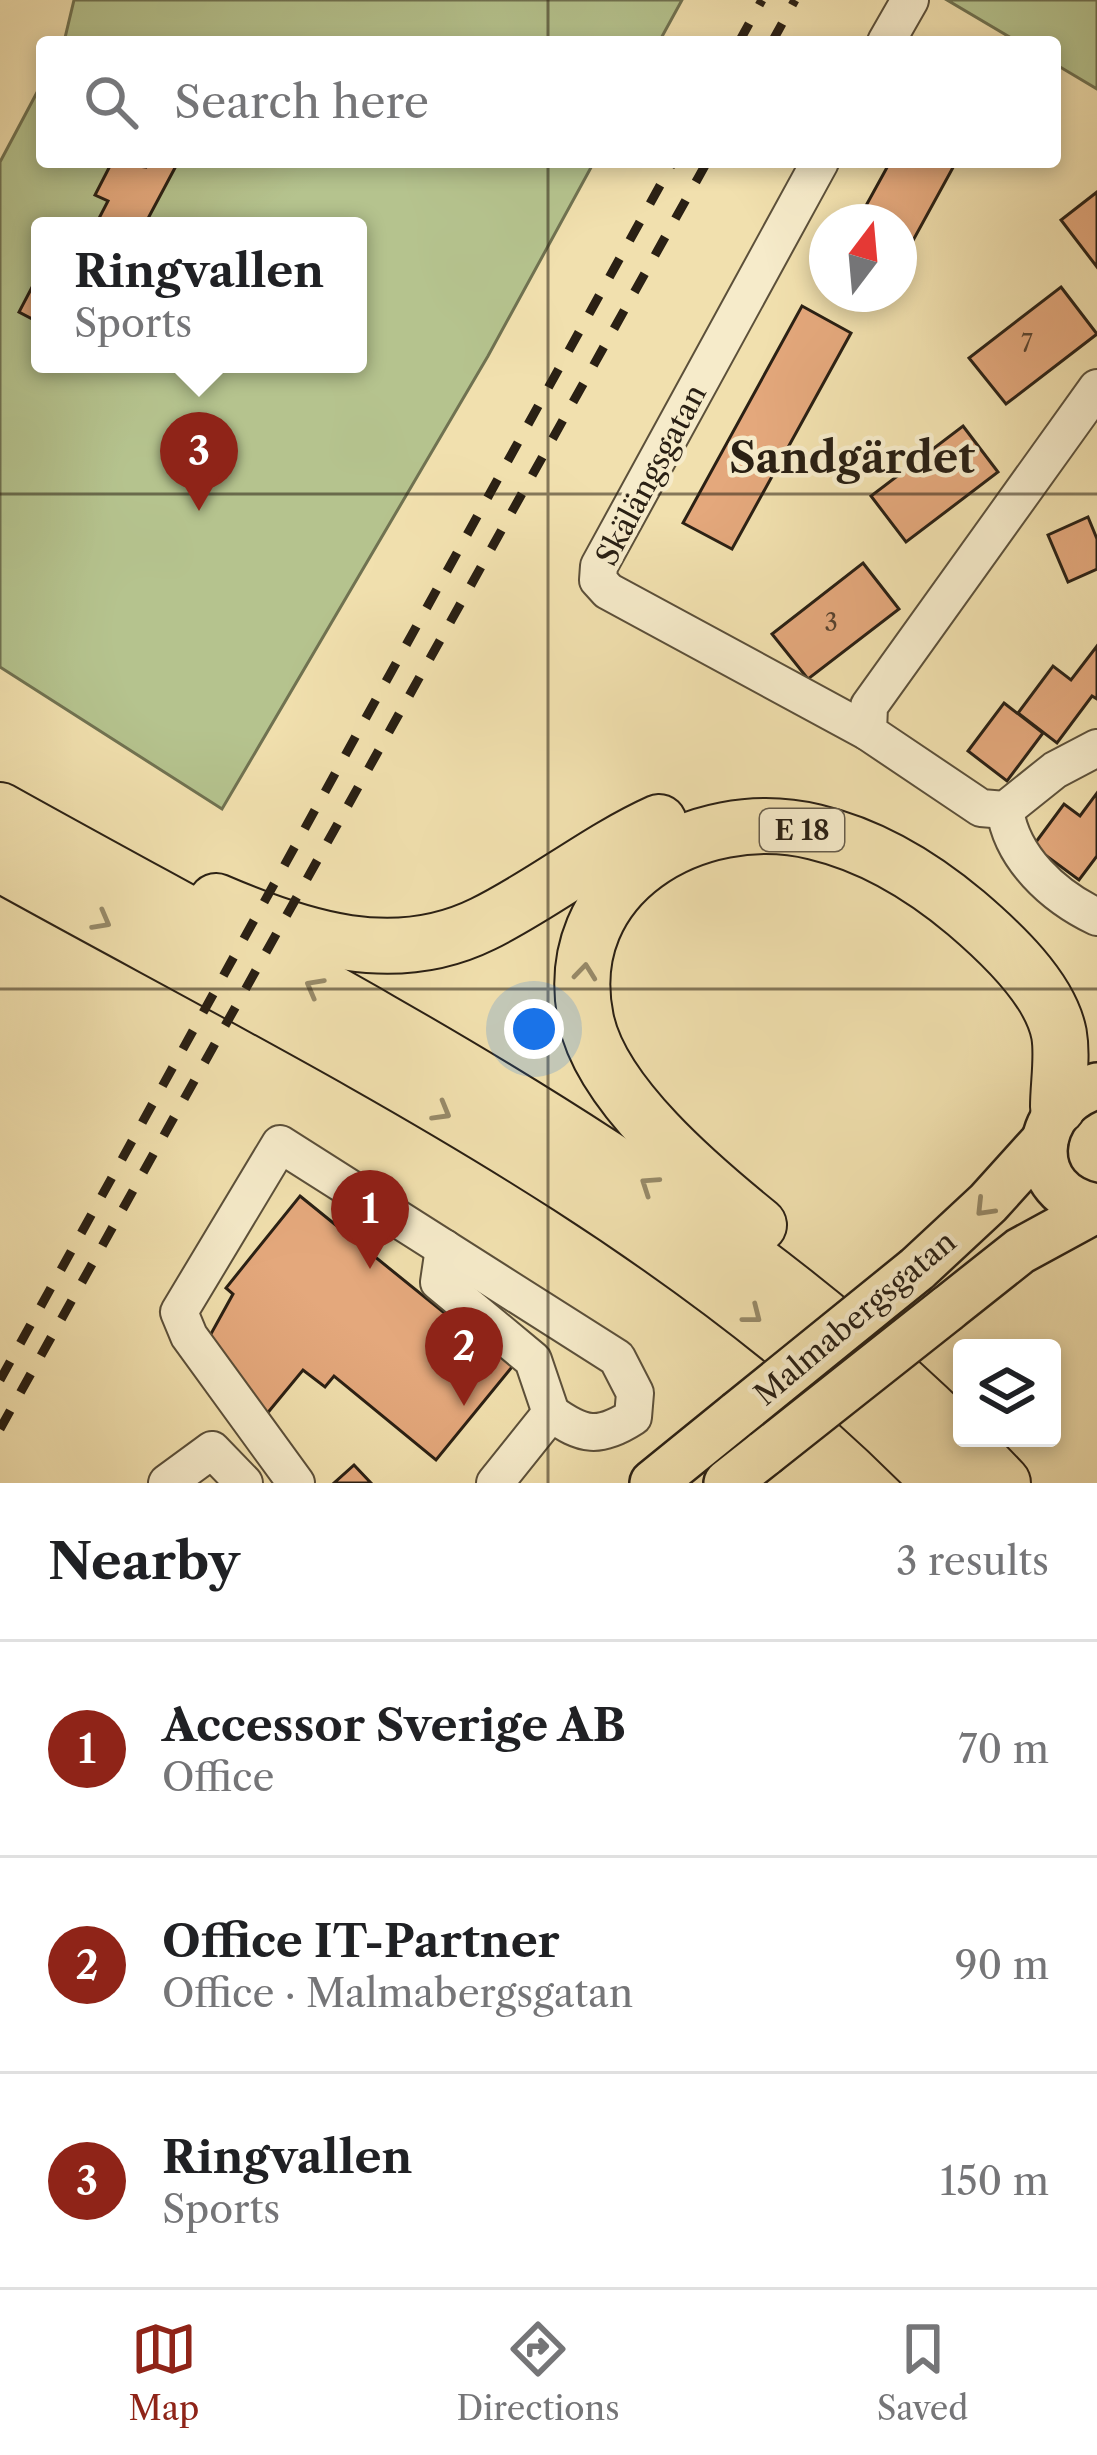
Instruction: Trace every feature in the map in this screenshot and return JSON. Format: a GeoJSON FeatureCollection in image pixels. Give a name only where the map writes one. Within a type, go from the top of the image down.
{"type":"FeatureCollection","features":[{"type":"Feature","properties":{"kind":"highway","name":"E 18"},"geometry":{"type":"LineString","coordinates":[[127,881],[180,886],[330,942],[414,945],[483,924],[616,841],[672,815],[715,805],[785,800],[883,825],[994,894],[1039,940],[1097,1038]]}},
{"type":"Feature","properties":{"kind":"highway","name":"E 18"},"geometry":{"type":"LineString","coordinates":[[0,810],[592,1148],[695,1216],[920,1396],[1003,1483]]}},
{"type":"Feature","properties":{"kind":"highway","name":"E 18"},"geometry":{"type":"LineString","coordinates":[[811,1305],[808,1265],[729,1201],[636,1108],[601,1057],[586,1021],[582,978],[591,934],[616,888],[644,862],[690,836],[731,827],[814,831],[878,854],[941,892],[989,933],[1038,993],[1060,1039],[1067,1111]]}},
{"type":"Feature","properties":{"kind":"highway"},"geometry":{"type":"LineString","coordinates":[[0,864],[566,1185],[754,1316],[940,1483]]}},
{"type":"Feature","properties":{"kind":"highway"},"geometry":{"type":"LineString","coordinates":[[884,1429],[889,1466],[903,1483]]}},
{"type":"Feature","properties":{"kind":"main road"},"geometry":{"type":"LineString","coordinates":[[1067,1111],[1050,1175],[1066,1194],[1097,1208]]}},
{"type":"Feature","properties":{"kind":"main road","name":"Malmabergsgatan"},"geometry":{"type":"LineString","coordinates":[[652,1483],[917,1269],[988,1203],[1067,1111]]}},
{"type":"Feature","properties":{"kind":"main road","name":"Malmabergsgatan"},"geometry":{"type":"LineString","coordinates":[[727,1483],[1020,1250],[1097,1208]]}},
{"type":"Feature","properties":{"kind":"street"},"geometry":{"type":"LineString","coordinates":[[889,36],[910,0]]}},
{"type":"Feature","properties":{"kind":"street","name":"Skälängsgatan"},"geometry":{"type":"LineString","coordinates":[[817,168],[599,566],[598,580],[608,591],[713,651],[868,732],[897,757],[981,808],[1005,810]]}},
{"type":"Feature","properties":{"kind":"street"},"geometry":{"type":"LineString","coordinates":[[868,732],[869,706],[1097,388]]}},
{"type":"Feature","properties":{"kind":"street"},"geometry":{"type":"LineString","coordinates":[[1097,748],[1054,770],[1005,810],[1010,842],[1042,878],[1097,917]]}},
{"type":"Feature","properties":{"kind":"street"},"geometry":{"type":"LineString","coordinates":[[296,1483],[189,1336],[179,1312],[280,1144],[444,1248],[616,1358],[635,1394],[633,1417],[608,1433],[581,1434],[551,1413],[533,1360],[439,1282],[444,1248]]}},
{"type":"Feature","properties":{"kind":"street"},"geometry":{"type":"LineString","coordinates":[[495,1483],[551,1413]]}},
{"type":"Feature","properties":{"kind":"street"},"geometry":{"type":"LineString","coordinates":[[166,1483],[212,1450],[244,1483]]}},
{"type":"Feature","properties":{"kind":"green space"},"geometry":{"type":"Polygon","coordinates":[[[74,0],[682,0],[662,36],[65,36],[74,0]]]}},
{"type":"Feature","properties":{"kind":"green space"},"geometry":{"type":"Polygon","coordinates":[[[947,0],[1097,0],[1097,89],[1061,68],[1061,36],[1008,36],[947,0]]]}},
{"type":"Feature","properties":{"kind":"green space"},"geometry":{"type":"Polygon","coordinates":[[[36,94],[36,168],[591,168],[488,356],[222,809],[0,667],[0,162],[36,94]]]}},
{"type":"Feature","properties":{"kind":"building"},"geometry":{"type":"Polygon","coordinates":[[[109,168],[175,168],[149,217],[100,217],[108,201],[95,195],[109,168]]]}},
{"type":"Feature","properties":{"kind":"building"},"geometry":{"type":"Polygon","coordinates":[[[887,168],[953,168],[917,233],[917,204],[867,204],[887,168]]]}},
{"type":"Feature","properties":{"kind":"building"},"geometry":{"type":"Polygon","coordinates":[[[1097,192],[1097,267],[1061,220],[1097,192]]]}},
{"type":"Feature","properties":{"kind":"building"},"geometry":{"type":"Polygon","coordinates":[[[1061,287],[1097,334],[1006,404],[969,358],[1061,287]]]}},
{"type":"Feature","properties":{"kind":"building"},"geometry":{"type":"Polygon","coordinates":[[[31,289],[31,318],[19,312],[31,289]]]}},
{"type":"Feature","properties":{"kind":"building"},"geometry":{"type":"Polygon","coordinates":[[[802,306],[851,333],[732,549],[683,523],[802,306]]]}},
{"type":"Feature","properties":{"kind":"building"},"geometry":{"type":"Polygon","coordinates":[[[963,426],[998,472],[906,542],[871,496],[963,426]]]}},
{"type":"Feature","properties":{"kind":"building"},"geometry":{"type":"Polygon","coordinates":[[[1088,517],[1097,539],[1097,569],[1068,582],[1048,535],[1088,517]]]}},
{"type":"Feature","properties":{"kind":"building"},"geometry":{"type":"Polygon","coordinates":[[[863,563],[899,609],[808,679],[772,634],[863,563]]]}},
{"type":"Feature","properties":{"kind":"building"},"geometry":{"type":"Polygon","coordinates":[[[1097,646],[1097,699],[1092,696],[1057,743],[1018,713],[1053,666],[1071,680],[1097,646]]]}},
{"type":"Feature","properties":{"kind":"building"},"geometry":{"type":"Polygon","coordinates":[[[1004,703],[1043,733],[1007,781],[968,751],[1004,703]]]}},
{"type":"Feature","properties":{"kind":"building"},"geometry":{"type":"Polygon","coordinates":[[[1097,793],[1097,856],[1079,880],[1033,846],[1064,804],[1080,816],[1097,793]]]}},
{"type":"Feature","properties":{"kind":"building"},"geometry":{"type":"Polygon","coordinates":[[[300,1196],[469,1333],[474,1327],[516,1362],[436,1460],[334,1376],[325,1387],[303,1370],[265,1416],[207,1341],[233,1294],[226,1288],[300,1196]]]}},
{"type":"Feature","properties":{"kind":"building"},"geometry":{"type":"Polygon","coordinates":[[[354,1465],[371,1483],[334,1483],[354,1465]]]}},
{"type":"Feature","properties":{"kind":"railway"},"geometry":{"type":"LineString","coordinates":[[742,36],[762,0]]}},
{"type":"Feature","properties":{"kind":"railway"},"geometry":{"type":"LineString","coordinates":[[775,36],[795,0]]}},
{"type":"Feature","properties":{"kind":"railway"},"geometry":{"type":"LineString","coordinates":[[0,1380],[670,168]]}},
{"type":"Feature","properties":{"kind":"railway"},"geometry":{"type":"LineString","coordinates":[[0,1429],[704,168]]}},
{"type":"Feature","properties":{"kind":"place","name":"Ringvallen"},"geometry":{"type":"Point","coordinates":[199,511]}},
{"type":"Feature","properties":{"kind":"place","name":"Accessor Sverige AB"},"geometry":{"type":"Point","coordinates":[370,1269]}},
{"type":"Feature","properties":{"kind":"place","name":"Office IT-Partner"},"geometry":{"type":"Point","coordinates":[464,1406]}},
{"type":"Feature","properties":{"kind":"district","name":"Sandgärdet"},"geometry":{"type":"Point","coordinates":[852,458]}}]}
